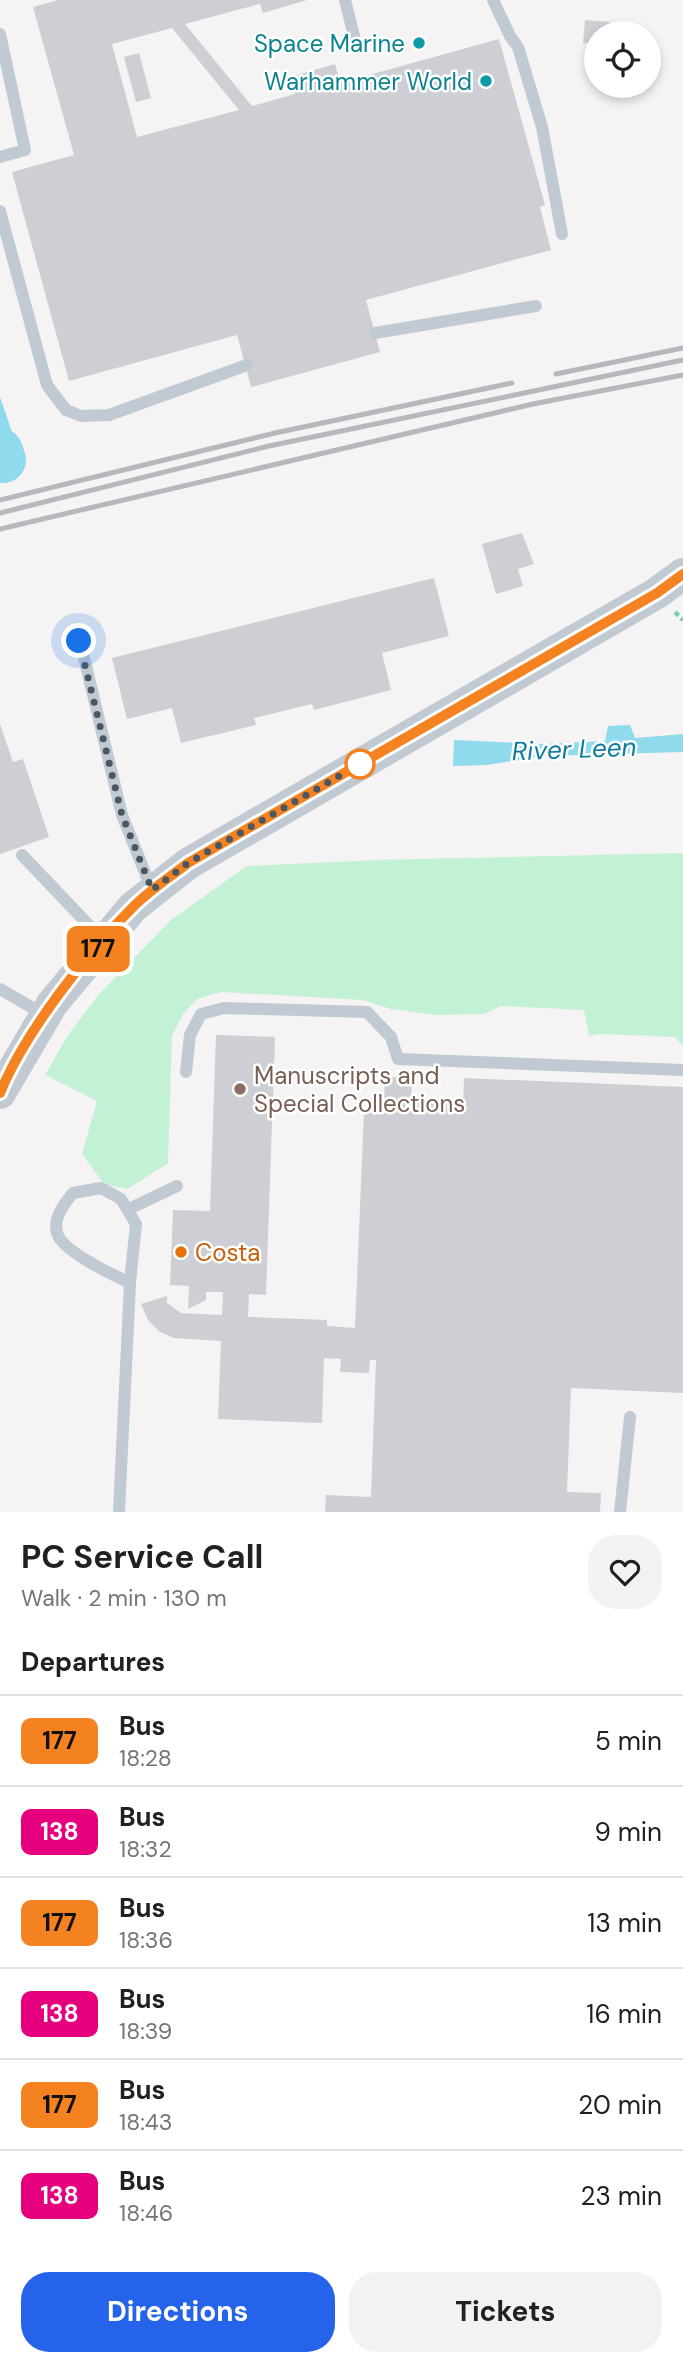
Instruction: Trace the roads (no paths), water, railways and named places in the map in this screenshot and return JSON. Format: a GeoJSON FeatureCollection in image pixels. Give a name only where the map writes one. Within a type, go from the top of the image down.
{"type":"FeatureCollection","features":[{"type":"Feature","properties":{"kind":"street"},"geometry":{"type":"LineString","coordinates":[[0,1093],[45,1015],[133,907],[152,890],[188,863],[657,593],[683,574]]}},
{"type":"Feature","properties":{"kind":"lane"},"geometry":{"type":"LineString","coordinates":[[345,0],[354,36]]}},
{"type":"Feature","properties":{"kind":"lane"},"geometry":{"type":"LineString","coordinates":[[492,0],[509,36],[518,47],[542,127],[562,234]]}},
{"type":"Feature","properties":{"kind":"lane"},"geometry":{"type":"LineString","coordinates":[[0,34],[24,150],[0,157]]}},
{"type":"Feature","properties":{"kind":"lane"},"geometry":{"type":"LineString","coordinates":[[0,211],[47,385],[66,410],[81,416],[109,415],[247,365]]}},
{"type":"Feature","properties":{"kind":"lane"},"geometry":{"type":"LineString","coordinates":[[375,333],[536,306]]}},
{"type":"Feature","properties":{"kind":"lane"},"geometry":{"type":"LineString","coordinates":[[79,641],[122,815],[152,890]]}},
{"type":"Feature","properties":{"kind":"lane"},"geometry":{"type":"LineString","coordinates":[[22,855],[104,941]]}},
{"type":"Feature","properties":{"kind":"lane"},"geometry":{"type":"LineString","coordinates":[[0,989],[45,1015]]}},
{"type":"Feature","properties":{"kind":"lane"},"geometry":{"type":"LineString","coordinates":[[186,1072],[190,1035],[201,1014],[224,1008],[367,1013],[391,1037],[398,1059],[683,1070]]}},
{"type":"Feature","properties":{"kind":"lane"},"geometry":{"type":"LineString","coordinates":[[129,1209],[177,1186]]}},
{"type":"Feature","properties":{"kind":"lane"},"geometry":{"type":"LineString","coordinates":[[119,1512],[130,1283],[136,1224],[121,1199],[101,1188],[73,1193],[57,1219],[57,1234],[65,1245],[130,1283]]}},
{"type":"Feature","properties":{"kind":"lane"},"geometry":{"type":"LineString","coordinates":[[620,1512],[630,1417]]}},
{"type":"Feature","properties":{"kind":"water"},"geometry":{"type":"Polygon","coordinates":[[[0,397],[13,435],[0,439],[0,397]]]}},
{"type":"Feature","properties":{"kind":"water"},"geometry":{"type":"Polygon","coordinates":[[[630,725],[635,738],[683,734],[683,752],[543,756],[487,765],[453,766],[454,740],[542,744],[605,741],[608,726],[630,725]]]}},
{"type":"Feature","properties":{"kind":"waterway","name":"River Leen"},"geometry":{"type":"LineString","coordinates":[[0,451],[3,460]]}},
{"type":"Feature","properties":{"kind":"railway"},"geometry":{"type":"LineString","coordinates":[[556,374],[683,348]]}},
{"type":"Feature","properties":{"kind":"railway"},"geometry":{"type":"LineString","coordinates":[[0,513],[269,446],[683,360]]}},
{"type":"Feature","properties":{"kind":"railway"},"geometry":{"type":"LineString","coordinates":[[0,529],[533,404],[683,375]]}},
{"type":"Feature","properties":{"kind":"railway"},"geometry":{"type":"LineString","coordinates":[[0,500],[275,433],[512,383]]}},
{"type":"Feature","properties":{"kind":"place","name":"Space Marine"},"geometry":{"type":"Point","coordinates":[419,43]}},
{"type":"Feature","properties":{"kind":"place","name":"Warhammer World"},"geometry":{"type":"Point","coordinates":[486,81]}},
{"type":"Feature","properties":{"kind":"place","name":"Manuscripts and Special Collections"},"geometry":{"type":"Point","coordinates":[240,1089]}},
{"type":"Feature","properties":{"kind":"place","name":"Costa"},"geometry":{"type":"Point","coordinates":[181,1252]}}]}
